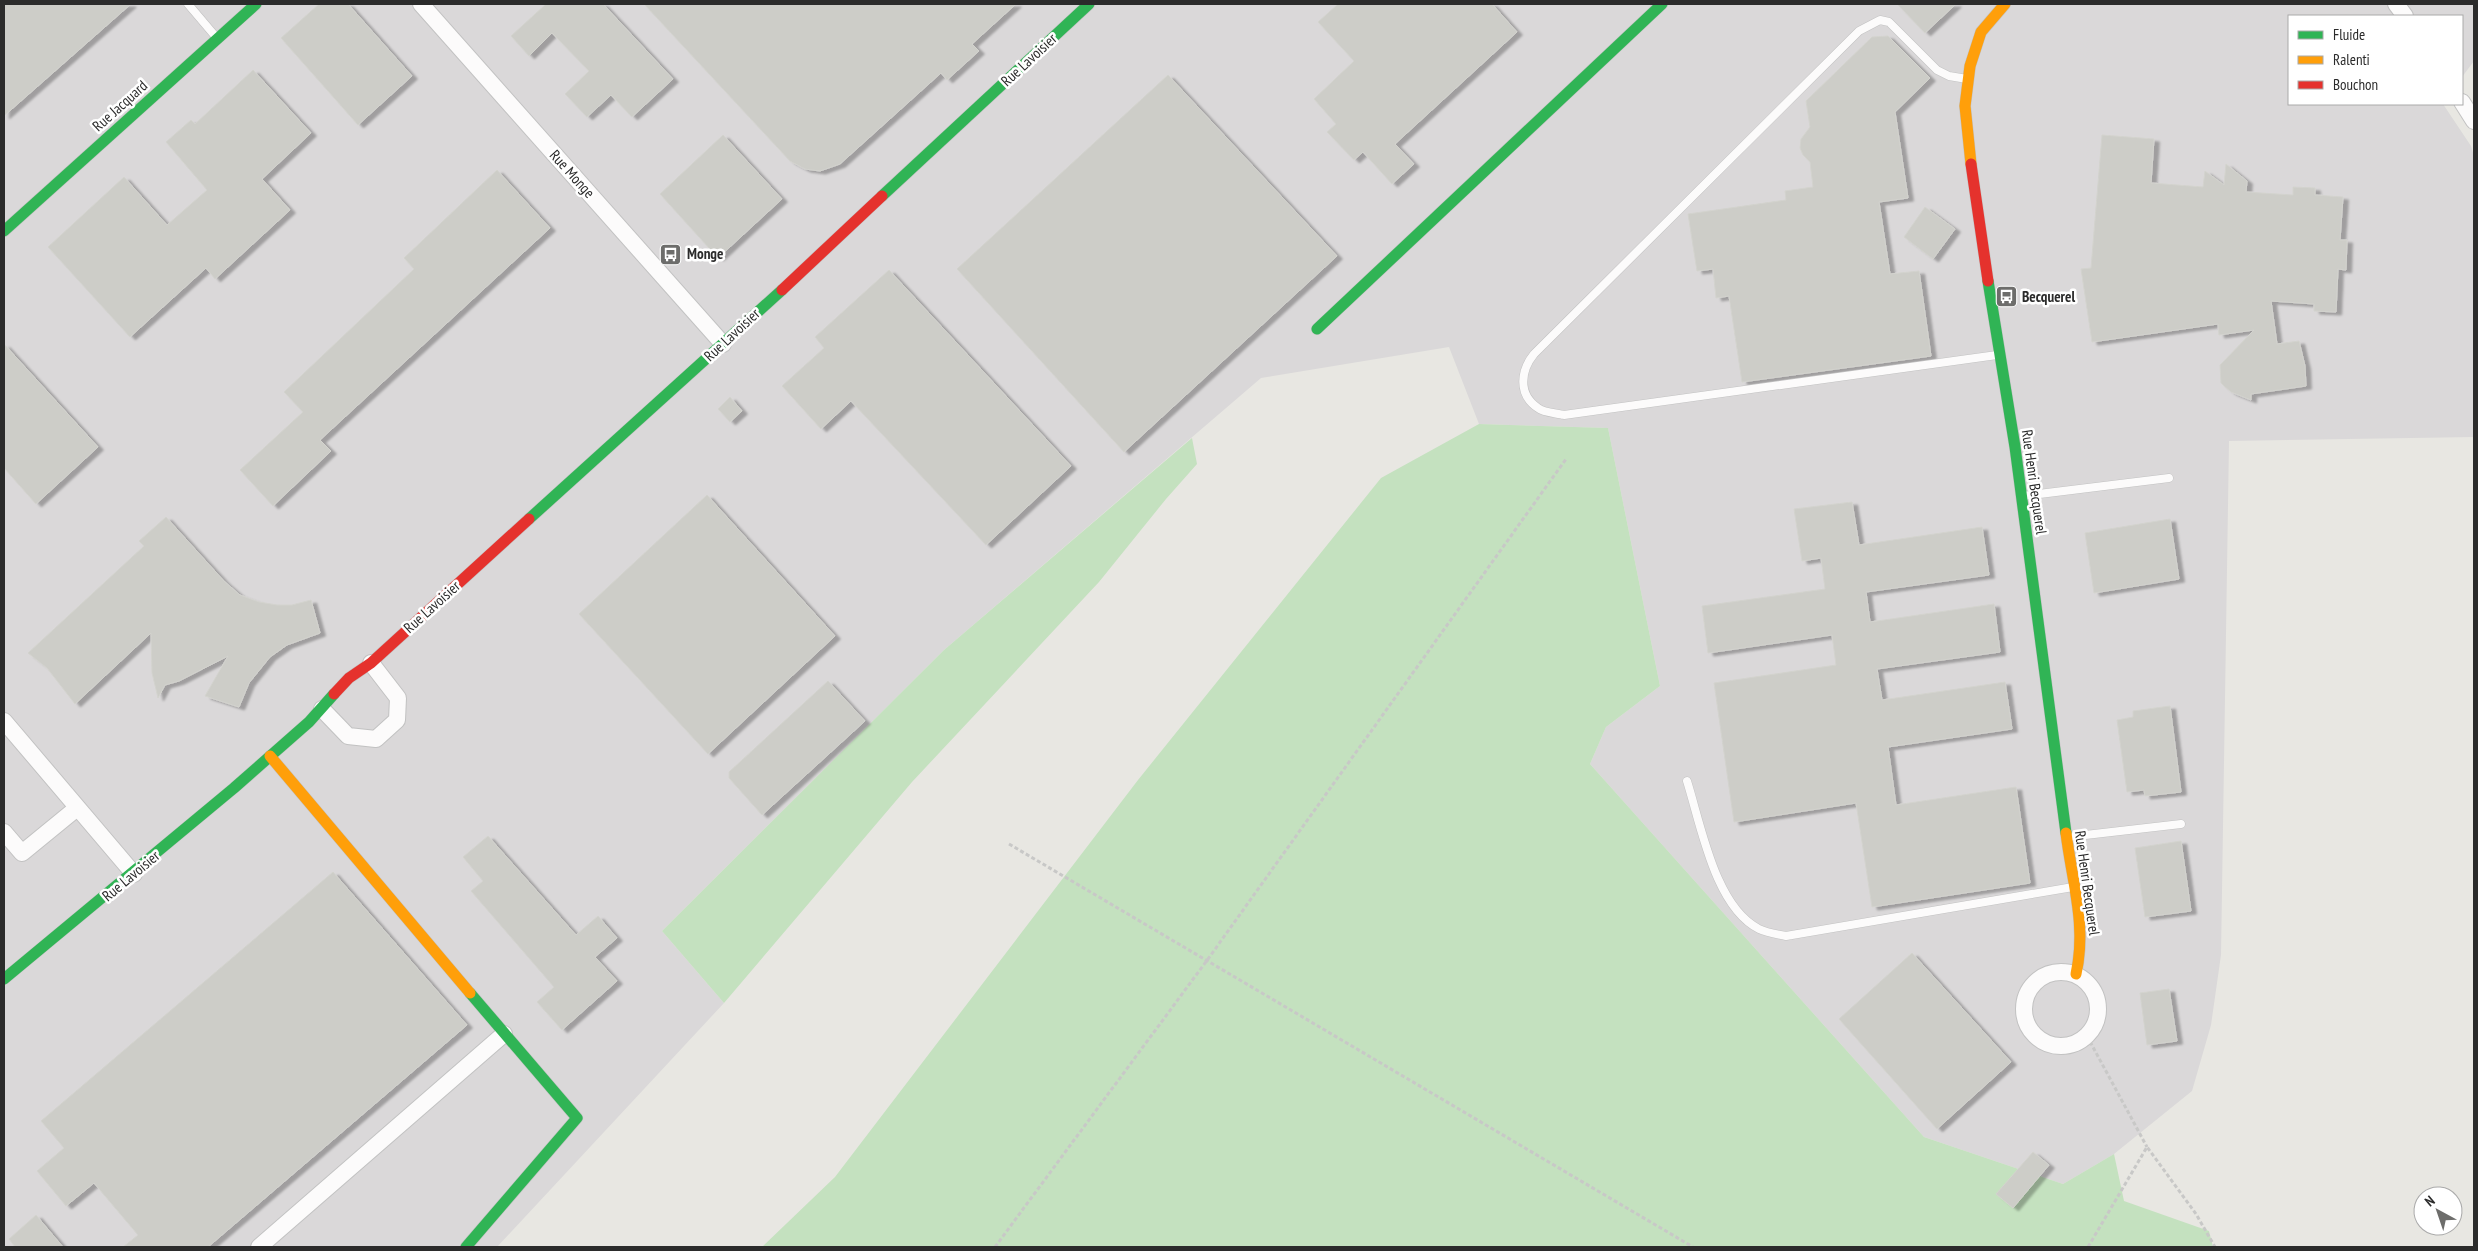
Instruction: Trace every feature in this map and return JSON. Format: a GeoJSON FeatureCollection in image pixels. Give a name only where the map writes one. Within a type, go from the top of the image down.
{"type":"FeatureCollection","features":[{"type":"Feature","properties":{"kind":"street","name":"Rue Jacquard"},"geometry":{"type":"LineString","coordinates":[[4,231],[10,220],[256,4]]}},
{"type":"Feature","properties":{"kind":"street","name":"Rue Monge"},"geometry":{"type":"LineString","coordinates":[[421,4],[723,344]]}},
{"type":"Feature","properties":{"kind":"street","name":"Rue Lavoisier"},"geometry":{"type":"LineString","coordinates":[[4,979],[134,874],[270,756],[322,709],[342,683],[355,672],[371,663],[723,344],[1089,4]]}},
{"type":"Feature","properties":{"kind":"street"},"geometry":{"type":"LineString","coordinates":[[1317,329],[1662,4]]}},
{"type":"Feature","properties":{"kind":"street","name":"Rue Henri Becquerel"},"geometry":{"type":"LineString","coordinates":[[2005,4],[1981,32],[1970,66],[1965,106],[1973,188],[2021,497],[2066,837],[2075,887],[2081,941],[2080,960],[2076,974]]}},
{"type":"Feature","properties":{"kind":"street"},"geometry":{"type":"LineString","coordinates":[[2396,4],[2403,15]]}},
{"type":"Feature","properties":{"kind":"street"},"geometry":{"type":"LineString","coordinates":[[2463,104],[2474,121]]}},
{"type":"Feature","properties":{"kind":"street"},"geometry":{"type":"LineString","coordinates":[[322,709],[348,736],[376,739],[397,720],[398,698],[371,663]]}},
{"type":"Feature","properties":{"kind":"street"},"geometry":{"type":"LineString","coordinates":[[4,721],[134,874]]}},
{"type":"Feature","properties":{"kind":"street"},"geometry":{"type":"LineString","coordinates":[[270,756],[577,1118],[466,1247]]}},
{"type":"Feature","properties":{"kind":"street"},"geometry":{"type":"LineString","coordinates":[[4,832],[22,853],[77,808]]}},
{"type":"Feature","properties":{"kind":"street"},"geometry":{"type":"LineString","coordinates":[[2064,971],[2076,974],[2087,981],[2094,991],[2098,1002],[2098,1015],[2094,1026],[2087,1036],[2076,1043],[2064,1046],[2052,1045],[2040,1040],[2031,1032],[2024,1015],[2025,996],[2031,985],[2040,977],[2052,972],[2064,971]]}},
{"type":"Feature","properties":{"kind":"street"},"geometry":{"type":"LineString","coordinates":[[259,1247],[504,1034]]}},
{"type":"Feature","properties":{"kind":"lane"},"geometry":{"type":"LineString","coordinates":[[188,4],[218,38]]}},
{"type":"Feature","properties":{"kind":"lane"},"geometry":{"type":"LineString","coordinates":[[1968,79],[1949,76],[1937,70],[1889,22],[1880,20],[1859,31],[1534,354],[1526,364],[1522,380],[1530,401],[1539,409],[1564,415],[1999,354]]}},
{"type":"Feature","properties":{"kind":"lane"},"geometry":{"type":"LineString","coordinates":[[2021,497],[2169,478]]}},
{"type":"Feature","properties":{"kind":"lane"},"geometry":{"type":"LineString","coordinates":[[1687,781],[1720,884],[1736,911],[1760,930],[1786,936],[2075,887]]}},
{"type":"Feature","properties":{"kind":"lane"},"geometry":{"type":"LineString","coordinates":[[2066,837],[2181,824]]}},
{"type":"Feature","properties":{"kind":"path"},"geometry":{"type":"LineString","coordinates":[[995,1247],[1207,961],[1566,459]]}},
{"type":"Feature","properties":{"kind":"path"},"geometry":{"type":"LineString","coordinates":[[1009,844],[1693,1247]]}},
{"type":"Feature","properties":{"kind":"path"},"geometry":{"type":"LineString","coordinates":[[2087,1036],[2147,1148],[2196,1214],[2215,1247]]}},
{"type":"Feature","properties":{"kind":"path"},"geometry":{"type":"LineString","coordinates":[[2088,1247],[2147,1148]]}},
{"type":"Feature","properties":{"kind":"shaded area"},"geometry":{"type":"Polygon","coordinates":[[[4,4],[2474,4],[2474,61],[2463,76],[2463,15],[2288,15],[2288,105],[2444,105],[2471,146],[2474,156],[2474,437],[2229,441],[2221,955],[2211,1025],[2192,1091],[2114,1154],[2063,1184],[1924,1137],[1590,764],[1606,727],[1660,686],[1608,428],[1479,424],[1449,347],[1261,378],[944,650],[662,931],[724,1003],[497,1247],[4,1247],[4,4]]]}},
{"type":"Feature","properties":{"kind":"green space"},"geometry":{"type":"Polygon","coordinates":[[[1479,424],[1608,428],[1660,686],[1606,727],[1590,764],[1924,1137],[2063,1184],[2114,1154],[2124,1201],[2209,1231],[2213,1247],[762,1247],[835,1177],[1138,780],[1381,478],[1479,424]]]}},
{"type":"Feature","properties":{"kind":"green space"},"geometry":{"type":"Polygon","coordinates":[[[1192,438],[1197,464],[1099,582],[912,782],[724,1003],[662,931],[944,650],[1192,438]]]}},
{"type":"Feature","properties":{"kind":"building"},"geometry":{"type":"Polygon","coordinates":[[[4,4],[131,4],[4,116],[4,4]]]}},
{"type":"Feature","properties":{"kind":"building"},"geometry":{"type":"Polygon","coordinates":[[[319,4],[348,4],[412,76],[358,125],[281,38],[319,4]]]}},
{"type":"Feature","properties":{"kind":"building"},"geometry":{"type":"Polygon","coordinates":[[[546,4],[603,4],[673,79],[632,117],[611,95],[587,117],[565,94],[589,71],[552,33],[529,56],[511,36],[546,4]]]}},
{"type":"Feature","properties":{"kind":"building"},"geometry":{"type":"Polygon","coordinates":[[[644,4],[1016,4],[972,44],[979,51],[947,80],[941,73],[840,164],[820,171],[805,169],[790,161],[644,4]]]}},
{"type":"Feature","properties":{"kind":"building"},"geometry":{"type":"Polygon","coordinates":[[[1338,4],[1492,4],[1517,32],[1395,144],[1414,164],[1392,184],[1363,152],[1354,160],[1327,132],[1336,124],[1314,99],[1354,61],[1318,22],[1338,4]]]}},
{"type":"Feature","properties":{"kind":"building"},"geometry":{"type":"Polygon","coordinates":[[[1897,4],[1956,4],[1925,33],[1897,4]]]}},
{"type":"Feature","properties":{"kind":"building"},"geometry":{"type":"Polygon","coordinates":[[[1888,36],[1930,78],[1895,112],[1908,198],[1879,202],[1890,274],[1919,271],[1931,356],[1742,382],[1729,296],[1716,298],[1713,269],[1697,271],[1688,214],[1786,200],[1785,191],[1813,187],[1810,162],[1803,155],[1800,148],[1801,139],[1810,127],[1806,101],[1872,37],[1888,36]]]}},
{"type":"Feature","properties":{"kind":"building"},"geometry":{"type":"Polygon","coordinates":[[[253,70],[311,133],[262,179],[290,210],[215,279],[206,268],[130,337],[48,247],[124,177],[167,225],[207,190],[166,142],[191,120],[195,124],[253,70]]]}},
{"type":"Feature","properties":{"kind":"building"},"geometry":{"type":"Polygon","coordinates":[[[1168,75],[1337,256],[1124,452],[957,269],[1168,75]]]}},
{"type":"Feature","properties":{"kind":"building"},"geometry":{"type":"Polygon","coordinates":[[[723,135],[782,199],[718,258],[660,194],[723,135]]]}},
{"type":"Feature","properties":{"kind":"building"},"geometry":{"type":"Polygon","coordinates":[[[2102,135],[2154,139],[2151,183],[2203,187],[2205,171],[2224,185],[2226,164],[2247,181],[2246,192],[2293,195],[2293,187],[2315,188],[2315,195],[2343,197],[2340,240],[2347,240],[2346,270],[2338,269],[2336,312],[2314,311],[2314,304],[2271,301],[2277,344],[2299,341],[2305,366],[2306,386],[2251,394],[2251,400],[2231,392],[2221,383],[2220,365],[2254,330],[2219,335],[2218,324],[2092,342],[2081,269],[2091,268],[2102,135]]]}},
{"type":"Feature","properties":{"kind":"building"},"geometry":{"type":"Polygon","coordinates":[[[497,170],[550,228],[320,440],[331,451],[273,506],[240,470],[303,412],[284,392],[414,269],[404,258],[497,170]]]}},
{"type":"Feature","properties":{"kind":"building"},"geometry":{"type":"Polygon","coordinates":[[[1925,207],[1955,229],[1933,259],[1904,237],[1925,207]]]}},
{"type":"Feature","properties":{"kind":"building"},"geometry":{"type":"Polygon","coordinates":[[[889,270],[1071,466],[986,545],[851,401],[821,429],[782,386],[824,348],[815,337],[889,270]]]}},
{"type":"Feature","properties":{"kind":"building"},"geometry":{"type":"Polygon","coordinates":[[[4,344],[98,447],[36,504],[4,468],[4,344]]]}},
{"type":"Feature","properties":{"kind":"building"},"geometry":{"type":"Polygon","coordinates":[[[730,397],[742,411],[730,422],[718,409],[730,397]]]}},
{"type":"Feature","properties":{"kind":"building"},"geometry":{"type":"Polygon","coordinates":[[[707,495],[835,636],[708,754],[579,614],[707,495]]]}},
{"type":"Feature","properties":{"kind":"building"},"geometry":{"type":"Polygon","coordinates":[[[1852,502],[1859,545],[1982,527],[1989,575],[1866,592],[1870,622],[1994,604],[2000,652],[1877,669],[1882,700],[2005,682],[2012,729],[1888,747],[1896,805],[2016,787],[2030,883],[1872,907],[1856,803],[1734,822],[1714,683],[1836,665],[1832,635],[1708,653],[1702,606],[1825,589],[1821,558],[1802,561],[1794,509],[1852,502]]]}},
{"type":"Feature","properties":{"kind":"building"},"geometry":{"type":"Polygon","coordinates":[[[166,517],[224,581],[240,595],[259,602],[277,605],[292,605],[311,600],[320,633],[287,645],[270,657],[249,683],[239,707],[205,696],[228,656],[179,681],[165,685],[158,698],[152,673],[151,633],[75,704],[47,668],[28,653],[144,546],[139,541],[166,517]]]}},
{"type":"Feature","properties":{"kind":"building"},"geometry":{"type":"Polygon","coordinates":[[[2170,519],[2179,579],[2094,593],[2085,533],[2170,519]]]}},
{"type":"Feature","properties":{"kind":"building"},"geometry":{"type":"Polygon","coordinates":[[[828,681],[865,721],[762,815],[729,778],[729,772],[828,681]]]}},
{"type":"Feature","properties":{"kind":"building"},"geometry":{"type":"Polygon","coordinates":[[[2170,706],[2181,792],[2145,796],[2144,790],[2127,792],[2117,720],[2133,717],[2133,711],[2170,706]]]}},
{"type":"Feature","properties":{"kind":"building"},"geometry":{"type":"Polygon","coordinates":[[[488,836],[576,935],[598,916],[617,938],[595,957],[617,981],[562,1030],[537,1002],[554,987],[471,891],[483,881],[463,857],[488,836]]]}},
{"type":"Feature","properties":{"kind":"building"},"geometry":{"type":"Polygon","coordinates":[[[2181,841],[2191,911],[2145,917],[2135,848],[2181,841]]]}},
{"type":"Feature","properties":{"kind":"building"},"geometry":{"type":"Polygon","coordinates":[[[333,872],[467,1025],[208,1247],[123,1247],[138,1235],[94,1183],[66,1206],[37,1171],[64,1148],[41,1121],[333,872]]]}},
{"type":"Feature","properties":{"kind":"building"},"geometry":{"type":"Polygon","coordinates":[[[1912,953],[2011,1062],[1937,1129],[1839,1019],[1912,953]]]}},
{"type":"Feature","properties":{"kind":"building"},"geometry":{"type":"Polygon","coordinates":[[[2169,989],[2177,1041],[2147,1045],[2140,993],[2169,989]]]}},
{"type":"Feature","properties":{"kind":"building"},"geometry":{"type":"Polygon","coordinates":[[[2033,1152],[2049,1165],[2013,1208],[1996,1194],[2033,1152]]]}},
{"type":"Feature","properties":{"kind":"building"},"geometry":{"type":"Polygon","coordinates":[[[36,1215],[63,1247],[15,1247],[9,1239],[36,1215]]]}},
{"type":"Feature","properties":{"kind":"traffic: fast"},"geometry":{"type":"LineString","coordinates":[[4,231],[256,4]]}},
{"type":"Feature","properties":{"kind":"traffic: fast"},"geometry":{"type":"LineString","coordinates":[[882,196],[1089,4]]}},
{"type":"Feature","properties":{"kind":"traffic: fast"},"geometry":{"type":"LineString","coordinates":[[1317,329],[1662,4]]}},
{"type":"Feature","properties":{"kind":"traffic: fast"},"geometry":{"type":"LineString","coordinates":[[1988,281],[2015,447],[2066,833]]}},
{"type":"Feature","properties":{"kind":"traffic: fast"},"geometry":{"type":"LineString","coordinates":[[529,519],[782,290]]}},
{"type":"Feature","properties":{"kind":"traffic: fast"},"geometry":{"type":"LineString","coordinates":[[4,979],[234,788],[309,722],[334,694]]}},
{"type":"Feature","properties":{"kind":"traffic: fast"},"geometry":{"type":"LineString","coordinates":[[466,1247],[577,1118],[470,993]]}},
{"type":"Feature","properties":{"kind":"traffic: slow"},"geometry":{"type":"LineString","coordinates":[[1971,164],[1965,106],[1970,66],[1981,32],[2005,4]]}},
{"type":"Feature","properties":{"kind":"traffic: slow"},"geometry":{"type":"LineString","coordinates":[[270,756],[470,993]]}},
{"type":"Feature","properties":{"kind":"traffic: slow"},"geometry":{"type":"LineString","coordinates":[[2066,833],[2079,921],[2079,956],[2076,974]]}},
{"type":"Feature","properties":{"kind":"traffic: jam"},"geometry":{"type":"LineString","coordinates":[[1971,164],[1988,281]]}},
{"type":"Feature","properties":{"kind":"traffic: jam"},"geometry":{"type":"LineString","coordinates":[[782,290],[882,196]]}},
{"type":"Feature","properties":{"kind":"traffic: jam"},"geometry":{"type":"LineString","coordinates":[[334,694],[349,678],[371,663],[529,519]]}},
{"type":"Feature","properties":{"kind":"place","name":"Monge"},"geometry":{"type":"Point","coordinates":[671,254]}},
{"type":"Feature","properties":{"kind":"place","name":"Becquerel"},"geometry":{"type":"Point","coordinates":[2006,297]}}]}
